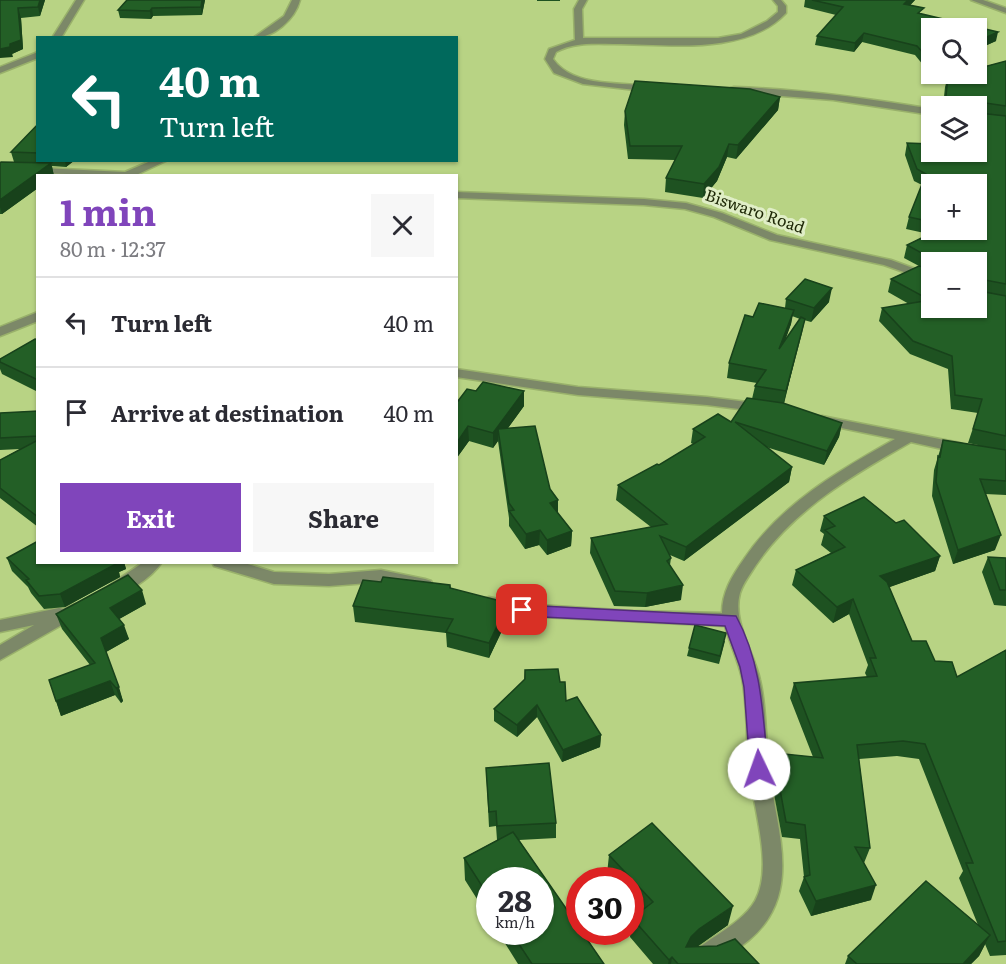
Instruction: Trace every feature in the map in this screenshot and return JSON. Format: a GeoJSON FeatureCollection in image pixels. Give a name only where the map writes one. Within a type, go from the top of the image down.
{"type":"FeatureCollection","features":[{"type":"Feature","properties":{"kind":"street"},"geometry":{"type":"LineString","coordinates":[[57,36],[80,0]]}},
{"type":"Feature","properties":{"kind":"street"},"geometry":{"type":"LineString","coordinates":[[260,36],[284,18],[292,10],[296,0]]}},
{"type":"Feature","properties":{"kind":"street"},"geometry":{"type":"LineString","coordinates":[[579,41],[578,9],[583,0]]}},
{"type":"Feature","properties":{"kind":"street"},"geometry":{"type":"LineString","coordinates":[[666,90],[586,82],[557,71],[549,59],[552,51],[563,45],[579,41],[718,41],[742,36],[770,23],[782,13],[782,6],[777,0]]}},
{"type":"Feature","properties":{"kind":"street"},"geometry":{"type":"LineString","coordinates":[[975,0],[1006,11]]}},
{"type":"Feature","properties":{"kind":"street"},"geometry":{"type":"LineString","coordinates":[[0,70],[36,55]]}},
{"type":"Feature","properties":{"kind":"street"},"geometry":{"type":"LineString","coordinates":[[720,90],[810,93],[921,110]]}},
{"type":"Feature","properties":{"kind":"street"},"geometry":{"type":"LineString","coordinates":[[128,174],[158,162]]}},
{"type":"Feature","properties":{"kind":"street"},"geometry":{"type":"LineString","coordinates":[[0,169],[104,174]]}},
{"type":"Feature","properties":{"kind":"street","name":"Biswaro Road"},"geometry":{"type":"LineString","coordinates":[[458,195],[632,201],[686,206],[718,214],[774,238],[888,262],[921,275]]}},
{"type":"Feature","properties":{"kind":"street"},"geometry":{"type":"LineString","coordinates":[[0,332],[36,317]]}},
{"type":"Feature","properties":{"kind":"street"},"geometry":{"type":"LineString","coordinates":[[458,373],[578,391],[707,401],[779,411]]}},
{"type":"Feature","properties":{"kind":"street"},"geometry":{"type":"LineString","coordinates":[[813,418],[973,451]]}},
{"type":"Feature","properties":{"kind":"street"},"geometry":{"type":"LineString","coordinates":[[695,964],[744,930],[766,902],[773,868],[759,769],[753,687],[730,620],[733,591],[754,554],[785,520],[810,498],[854,468],[906,439]]}},
{"type":"Feature","properties":{"kind":"street"},"geometry":{"type":"LineString","coordinates":[[0,652],[132,580],[152,564]]}},
{"type":"Feature","properties":{"kind":"street"},"geometry":{"type":"LineString","coordinates":[[227,564],[274,578],[329,580],[381,576],[399,578],[440,590]]}},
{"type":"Feature","properties":{"kind":"street"},"geometry":{"type":"LineString","coordinates":[[472,598],[522,610],[730,620]]}},
{"type":"Feature","properties":{"kind":"street"},"geometry":{"type":"LineString","coordinates":[[0,626],[74,611]]}},
{"type":"Feature","properties":{"kind":"building"},"geometry":{"type":"Polygon","coordinates":[[[0,0],[40,0],[38,7],[18,8],[21,40],[10,44],[10,47],[0,49],[0,0]]]}},
{"type":"Feature","properties":{"kind":"building"},"geometry":{"type":"Polygon","coordinates":[[[127,0],[202,0],[201,7],[152,8],[150,11],[118,10],[127,0]]]}},
{"type":"Feature","properties":{"kind":"building"},"geometry":{"type":"Polygon","coordinates":[[[812,0],[908,0],[904,4],[924,8],[918,13],[939,18],[921,18],[921,51],[917,46],[864,33],[855,43],[817,36],[843,7],[812,0]]]}},
{"type":"Feature","properties":{"kind":"building"},"geometry":{"type":"Polygon","coordinates":[[[987,29],[998,32],[987,37],[987,29]]]}},
{"type":"Feature","properties":{"kind":"building"},"geometry":{"type":"Polygon","coordinates":[[[1006,61],[1006,106],[987,103],[987,96],[946,96],[947,84],[987,84],[987,66],[1006,61]]]}},
{"type":"Feature","properties":{"kind":"building"},"geometry":{"type":"Polygon","coordinates":[[[635,81],[750,89],[780,97],[738,145],[729,144],[719,167],[704,184],[666,178],[682,146],[630,146],[625,111],[635,81]]]}},
{"type":"Feature","properties":{"kind":"building"},"geometry":{"type":"Polygon","coordinates":[[[987,114],[1006,116],[1006,284],[987,280],[987,252],[921,253],[907,245],[921,238],[987,240],[987,174],[926,174],[917,169],[907,143],[921,144],[921,162],[987,162],[987,114]]]}},
{"type":"Feature","properties":{"kind":"building"},"geometry":{"type":"Polygon","coordinates":[[[36,126],[36,153],[11,152],[36,126]]]}},
{"type":"Feature","properties":{"kind":"building"},"geometry":{"type":"Polygon","coordinates":[[[1,162],[51,163],[0,200],[1,162]]]}},
{"type":"Feature","properties":{"kind":"building"},"geometry":{"type":"Polygon","coordinates":[[[921,187],[921,220],[909,217],[921,187]]]}},
{"type":"Feature","properties":{"kind":"building"},"geometry":{"type":"Polygon","coordinates":[[[921,266],[921,295],[891,279],[921,266]]]}},
{"type":"Feature","properties":{"kind":"building"},"geometry":{"type":"Polygon","coordinates":[[[805,279],[832,288],[814,308],[786,299],[805,279]]]}},
{"type":"Feature","properties":{"kind":"building"},"geometry":{"type":"Polygon","coordinates":[[[987,292],[1006,296],[1006,436],[973,429],[982,399],[955,395],[952,356],[913,341],[882,308],[921,302],[921,318],[987,318],[987,292]]]}},
{"type":"Feature","properties":{"kind":"building"},"geometry":{"type":"Polygon","coordinates":[[[759,303],[794,310],[779,349],[801,317],[805,319],[786,391],[755,386],[766,370],[729,363],[745,315],[753,317],[759,303]]]}},
{"type":"Feature","properties":{"kind":"building"},"geometry":{"type":"Polygon","coordinates":[[[36,339],[36,379],[0,362],[0,359],[36,339]]]}},
{"type":"Feature","properties":{"kind":"building"},"geometry":{"type":"Polygon","coordinates":[[[483,382],[524,391],[493,433],[468,426],[458,441],[458,401],[467,389],[476,391],[483,382]]]}},
{"type":"Feature","properties":{"kind":"building"},"geometry":{"type":"Polygon","coordinates":[[[747,398],[783,403],[842,423],[827,451],[735,422],[792,467],[686,547],[660,536],[671,558],[667,561],[683,585],[647,593],[615,591],[591,538],[667,524],[618,485],[659,465],[705,437],[693,429],[718,414],[731,422],[747,398]]]}},
{"type":"Feature","properties":{"kind":"building"},"geometry":{"type":"Polygon","coordinates":[[[36,411],[36,436],[0,438],[0,413],[36,411]]]}},
{"type":"Feature","properties":{"kind":"building"},"geometry":{"type":"Polygon","coordinates":[[[535,426],[550,489],[558,500],[550,503],[572,531],[547,540],[540,530],[526,534],[509,511],[514,510],[509,503],[498,429],[535,426]]]}},
{"type":"Feature","properties":{"kind":"building"},"geometry":{"type":"Polygon","coordinates":[[[943,440],[1006,450],[1006,481],[980,479],[1001,535],[958,550],[936,482],[938,456],[940,457],[943,440]]]}},
{"type":"Feature","properties":{"kind":"building"},"geometry":{"type":"Polygon","coordinates":[[[36,441],[36,515],[0,488],[0,460],[36,441]]]}},
{"type":"Feature","properties":{"kind":"building"},"geometry":{"type":"Polygon","coordinates":[[[864,497],[896,523],[904,520],[940,556],[880,576],[887,582],[912,641],[926,641],[935,661],[952,662],[957,677],[1006,650],[1006,941],[998,942],[966,863],[973,863],[925,744],[903,741],[857,745],[870,848],[855,847],[876,885],[816,901],[804,877],[810,875],[805,825],[786,822],[775,753],[823,758],[794,683],[877,676],[870,658],[876,658],[853,599],[837,607],[796,570],[845,547],[825,530],[835,526],[824,516],[864,497]]]}},
{"type":"Feature","properties":{"kind":"building"},"geometry":{"type":"Polygon","coordinates":[[[36,542],[36,564],[116,564],[60,594],[39,596],[26,580],[29,579],[7,558],[36,542]]]}},
{"type":"Feature","properties":{"kind":"building"},"geometry":{"type":"Polygon","coordinates":[[[988,557],[1006,558],[1006,590],[1000,590],[988,557]]]}},
{"type":"Feature","properties":{"kind":"building"},"geometry":{"type":"Polygon","coordinates":[[[128,575],[142,590],[110,608],[124,625],[101,638],[119,687],[116,688],[110,681],[56,701],[49,680],[95,663],[56,614],[128,575]]]}},
{"type":"Feature","properties":{"kind":"building"},"geometry":{"type":"Polygon","coordinates":[[[383,577],[450,585],[450,588],[508,603],[489,643],[446,632],[453,619],[353,606],[363,580],[381,582],[383,577]]]}},
{"type":"Feature","properties":{"kind":"building"},"geometry":{"type":"Polygon","coordinates":[[[695,625],[726,633],[720,656],[689,648],[695,625]]]}},
{"type":"Feature","properties":{"kind":"building"},"geometry":{"type":"Polygon","coordinates":[[[558,669],[560,682],[565,682],[566,701],[577,697],[601,735],[563,750],[537,705],[517,725],[494,709],[525,679],[525,670],[558,669]]]}},
{"type":"Feature","properties":{"kind":"building"},"geometry":{"type":"Polygon","coordinates":[[[549,763],[556,823],[497,826],[496,811],[489,812],[486,768],[549,763]]]}},
{"type":"Feature","properties":{"kind":"building"},"geometry":{"type":"Polygon","coordinates":[[[652,823],[733,906],[699,929],[691,937],[686,947],[717,946],[735,939],[759,964],[678,964],[672,957],[669,960],[644,932],[644,909],[653,902],[644,892],[644,867],[620,867],[609,855],[652,823]]]}},
{"type":"Feature","properties":{"kind":"building"},"geometry":{"type":"Polygon","coordinates":[[[513,832],[537,867],[476,867],[476,877],[464,858],[513,832]]]}},
{"type":"Feature","properties":{"kind":"building"},"geometry":{"type":"Polygon","coordinates":[[[926,881],[990,935],[963,964],[857,964],[848,956],[926,881]]]}},
{"type":"Feature","properties":{"kind":"building"},"geometry":{"type":"Polygon","coordinates":[[[554,891],[566,908],[566,945],[591,945],[604,964],[532,964],[520,945],[554,945],[554,891]]]}},
{"type":"Feature","properties":{"kind":"route"},"geometry":{"type":"LineString","coordinates":[[522,610],[730,620],[753,687],[759,769]]}}]}
